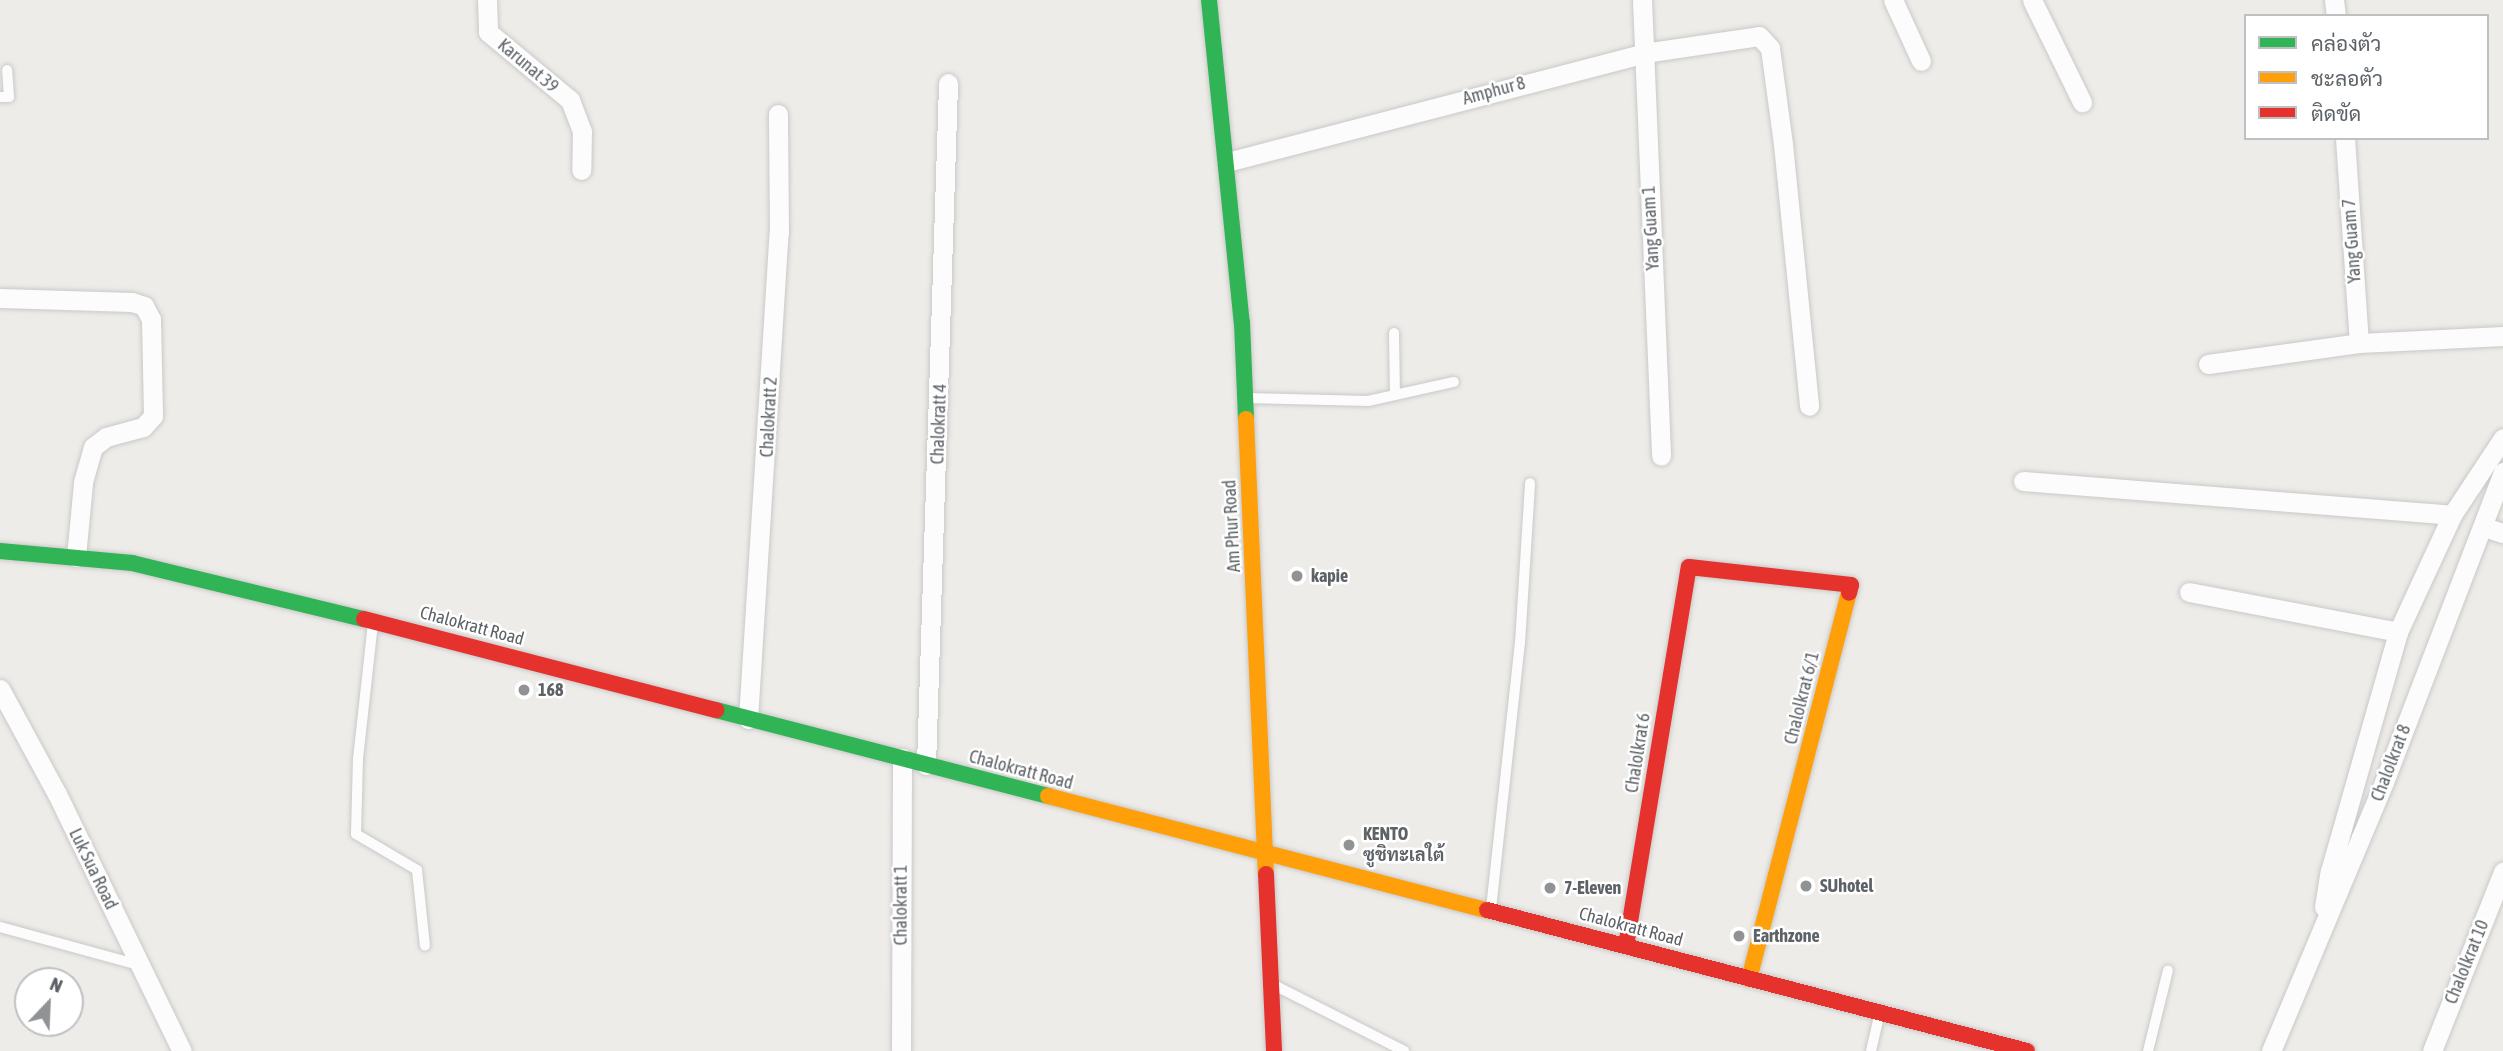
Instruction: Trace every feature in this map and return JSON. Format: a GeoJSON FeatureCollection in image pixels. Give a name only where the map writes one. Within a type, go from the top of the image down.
{"type":"FeatureCollection","features":[{"type":"Feature","properties":{"kind":"street","name":"Karunat 39"},"geometry":{"type":"LineString","coordinates":[[487,0],[488,32],[570,100],[582,131],[582,170]]}},
{"type":"Feature","properties":{"kind":"street","name":"Am Phur Road"},"geometry":{"type":"LineString","coordinates":[[1209,0],[1227,162],[1245,398],[1274,1051]]}},
{"type":"Feature","properties":{"kind":"street","name":"Yang Guam 1"},"geometry":{"type":"LineString","coordinates":[[1642,0],[1661,456]]}},
{"type":"Feature","properties":{"kind":"street"},"geometry":{"type":"LineString","coordinates":[[1893,0],[1921,61]]}},
{"type":"Feature","properties":{"kind":"street"},"geometry":{"type":"LineString","coordinates":[[2032,0],[2082,102]]}},
{"type":"Feature","properties":{"kind":"street","name":"Amphur 8"},"geometry":{"type":"LineString","coordinates":[[1227,162],[1644,53],[1748,36],[1763,38],[1770,48],[1783,144],[1809,406]]}},
{"type":"Feature","properties":{"kind":"street","name":"Chalokratt 4"},"geometry":{"type":"LineString","coordinates":[[926,765],[948,83]]}},
{"type":"Feature","properties":{"kind":"street","name":"Chalokratt 2"},"geometry":{"type":"LineString","coordinates":[[747,719],[778,247],[778,114]]}},
{"type":"Feature","properties":{"kind":"street","name":"Yang Guam 7"},"geometry":{"type":"LineString","coordinates":[[2344,140],[2360,343]]}},
{"type":"Feature","properties":{"kind":"street"},"geometry":{"type":"LineString","coordinates":[[0,298],[132,302],[144,306],[151,319],[153,416],[143,427],[106,437],[93,447],[83,483],[76,557]]}},
{"type":"Feature","properties":{"kind":"street"},"geometry":{"type":"LineString","coordinates":[[2208,364],[2360,343],[2503,336]]}},
{"type":"Feature","properties":{"kind":"street"},"geometry":{"type":"LineString","coordinates":[[2320,934],[2330,871],[2398,632],[2452,515],[2503,438]]}},
{"type":"Feature","properties":{"kind":"street","name":"Chalolkrat 8"},"geometry":{"type":"LineString","coordinates":[[2271,1051],[2484,527],[2503,472]]}},
{"type":"Feature","properties":{"kind":"street"},"geometry":{"type":"LineString","coordinates":[[2022,481],[2452,515]]}},
{"type":"Feature","properties":{"kind":"street"},"geometry":{"type":"LineString","coordinates":[[2484,527],[2503,533]]}},
{"type":"Feature","properties":{"kind":"street","name":"Chalokratt Road"},"geometry":{"type":"LineString","coordinates":[[0,551],[132,563],[373,622],[926,765],[1266,849],[2027,1051]]}},
{"type":"Feature","properties":{"kind":"street","name":"Chalolkrat 6"},"geometry":{"type":"LineString","coordinates":[[1626,946],[1689,567]]}},
{"type":"Feature","properties":{"kind":"street","name":"Chalolkrat 6/1"},"geometry":{"type":"LineString","coordinates":[[1689,567],[1851,585],[1749,979]]}},
{"type":"Feature","properties":{"kind":"street"},"geometry":{"type":"LineString","coordinates":[[2189,592],[2398,632]]}},
{"type":"Feature","properties":{"kind":"street","name":"Luk Sua Road"},"geometry":{"type":"LineString","coordinates":[[0,689],[57,794],[182,1051]]}},
{"type":"Feature","properties":{"kind":"street","name":"Chalokratt 1"},"geometry":{"type":"LineString","coordinates":[[901,1051],[902,758]]}},
{"type":"Feature","properties":{"kind":"street","name":"Chalolkrat 10"},"geometry":{"type":"LineString","coordinates":[[2432,1051],[2503,872]]}},
{"type":"Feature","properties":{"kind":"lane"},"geometry":{"type":"LineString","coordinates":[[0,97],[9,97],[7,70]]}},
{"type":"Feature","properties":{"kind":"lane"},"geometry":{"type":"LineString","coordinates":[[1394,334],[1395,395]]}},
{"type":"Feature","properties":{"kind":"lane"},"geometry":{"type":"LineString","coordinates":[[1245,398],[1368,401],[1454,382]]}},
{"type":"Feature","properties":{"kind":"lane"},"geometry":{"type":"LineString","coordinates":[[1490,910],[1520,643],[1530,483]]}},
{"type":"Feature","properties":{"kind":"lane"},"geometry":{"type":"LineString","coordinates":[[373,622],[358,758],[356,834],[417,870],[425,946]]}},
{"type":"Feature","properties":{"kind":"lane"},"geometry":{"type":"LineString","coordinates":[[0,927],[139,965]]}},
{"type":"Feature","properties":{"kind":"lane"},"geometry":{"type":"LineString","coordinates":[[2148,1051],[2168,971]]}},
{"type":"Feature","properties":{"kind":"lane"},"geometry":{"type":"LineString","coordinates":[[1272,984],[1404,1051]]}},
{"type":"Feature","properties":{"kind":"lane"},"geometry":{"type":"LineString","coordinates":[[1871,1051],[1880,1013]]}},
{"type":"Feature","properties":{"kind":"traffic: fast"},"geometry":{"type":"LineString","coordinates":[[1209,0],[1242,323],[1246,419]]}},
{"type":"Feature","properties":{"kind":"traffic: fast"},"geometry":{"type":"LineString","coordinates":[[0,551],[132,563],[364,619]]}},
{"type":"Feature","properties":{"kind":"traffic: fast"},"geometry":{"type":"LineString","coordinates":[[716,710],[1048,796]]}},
{"type":"Feature","properties":{"kind":"traffic: slow"},"geometry":{"type":"LineString","coordinates":[[1246,419],[1266,874]]}},
{"type":"Feature","properties":{"kind":"traffic: slow"},"geometry":{"type":"LineString","coordinates":[[1749,979],[1849,593]]}},
{"type":"Feature","properties":{"kind":"traffic: slow"},"geometry":{"type":"LineString","coordinates":[[1048,796],[1487,910]]}},
{"type":"Feature","properties":{"kind":"traffic: jam"},"geometry":{"type":"LineString","coordinates":[[1626,946],[1689,567],[1851,585],[1849,593]]}},
{"type":"Feature","properties":{"kind":"traffic: jam"},"geometry":{"type":"LineString","coordinates":[[364,619],[716,710]]}},
{"type":"Feature","properties":{"kind":"traffic: jam"},"geometry":{"type":"LineString","coordinates":[[1266,874],[1274,1051]]}},
{"type":"Feature","properties":{"kind":"traffic: jam"},"geometry":{"type":"LineString","coordinates":[[1487,910],[2027,1051]]}},
{"type":"Feature","properties":{"kind":"place","name":"kapie"},"geometry":{"type":"Point","coordinates":[1297,576]}},
{"type":"Feature","properties":{"kind":"place","name":"168"},"geometry":{"type":"Point","coordinates":[524,690]}},
{"type":"Feature","properties":{"kind":"place","name":"KENTO ซูชิทะเลใต้"},"geometry":{"type":"Point","coordinates":[1349,845]}},
{"type":"Feature","properties":{"kind":"place","name":"SUhotel"},"geometry":{"type":"Point","coordinates":[1806,886]}},
{"type":"Feature","properties":{"kind":"place","name":"7-Eleven"},"geometry":{"type":"Point","coordinates":[1550,888]}},
{"type":"Feature","properties":{"kind":"place","name":"Earthzone"},"geometry":{"type":"Point","coordinates":[1739,936]}}]}
